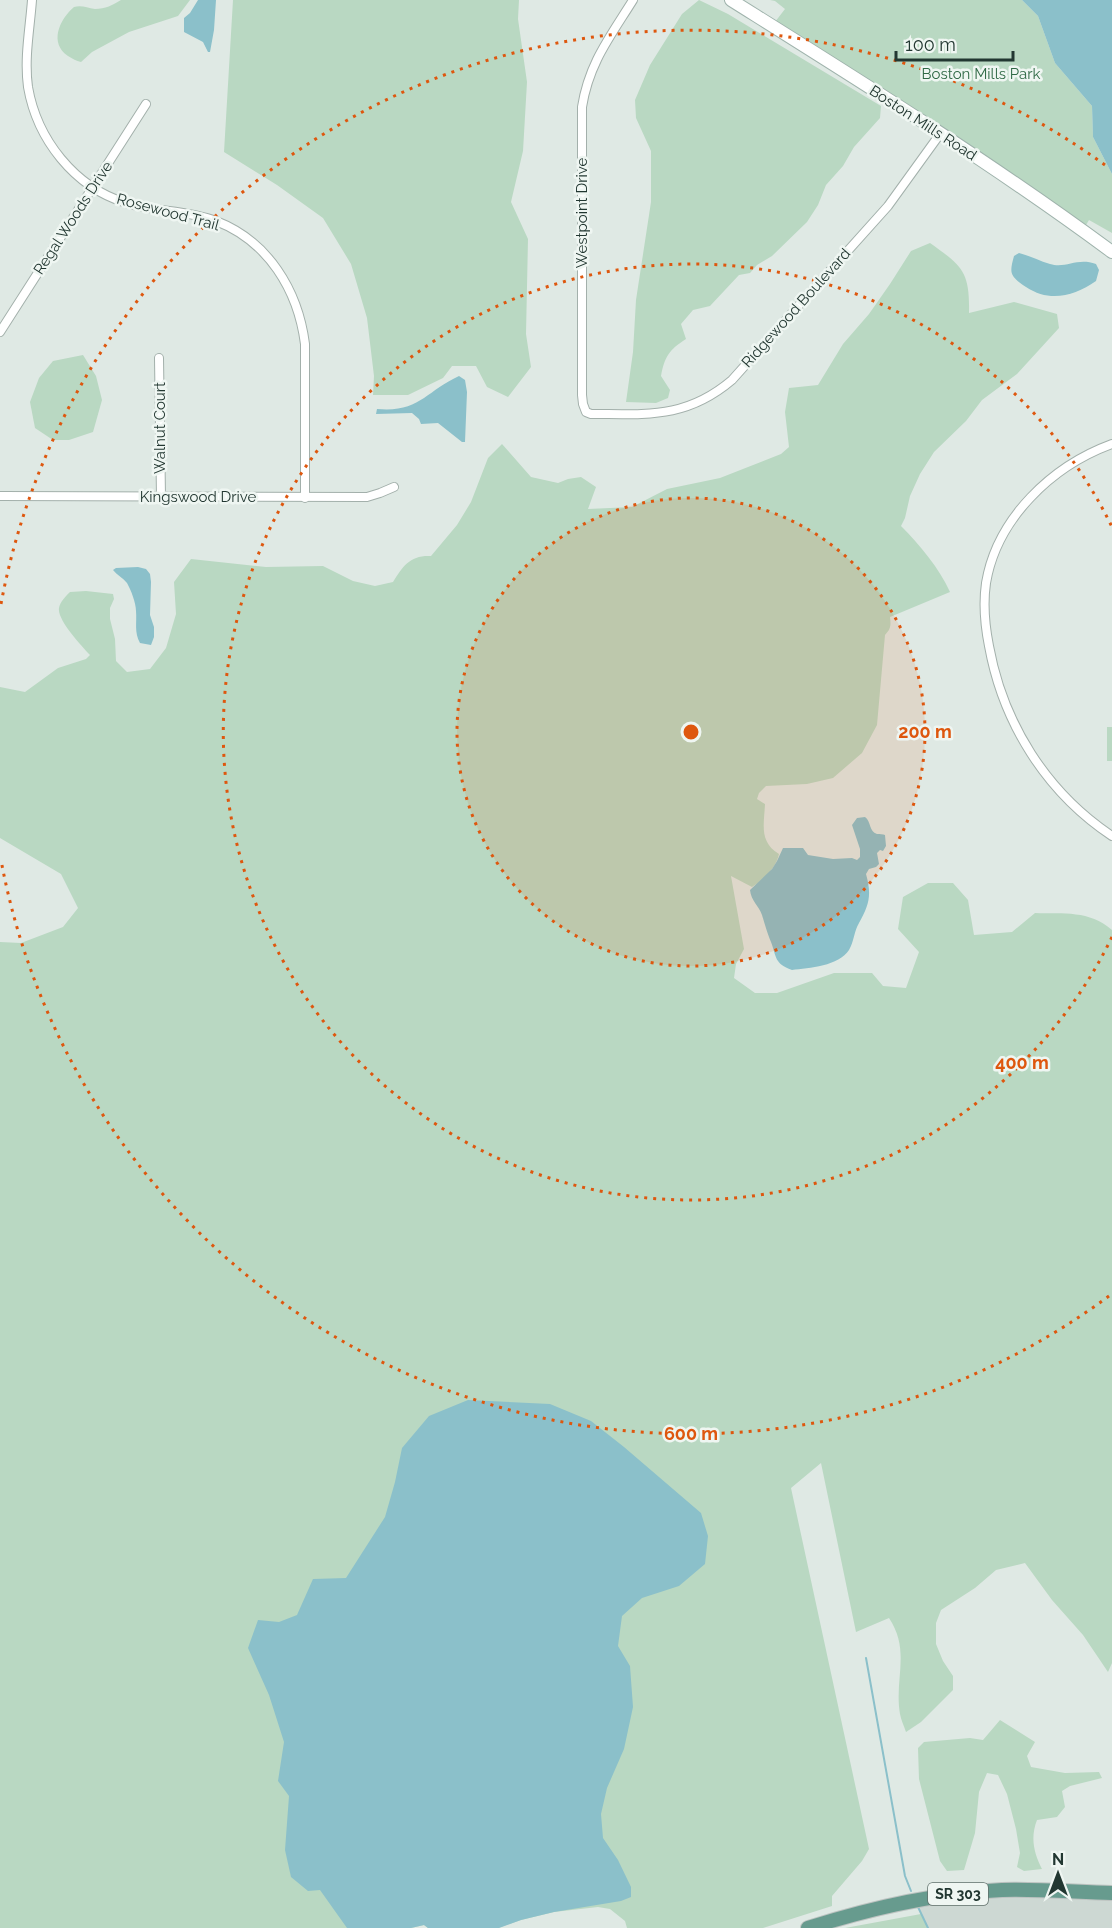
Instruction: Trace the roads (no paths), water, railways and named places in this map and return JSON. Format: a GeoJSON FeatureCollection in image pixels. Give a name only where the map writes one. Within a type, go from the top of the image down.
{"type":"FeatureCollection","features":[{"type":"Feature","properties":{"kind":"main road","name":"SR 303"},"geometry":{"type":"LineString","coordinates":[[808,1928],[894,1904],[978,1892],[1004,1890],[1112,1893]]}},
{"type":"Feature","properties":{"kind":"street","name":"Rosewood Trail"},"geometry":{"type":"LineString","coordinates":[[32,0],[27,74],[34,112],[51,146],[69,168],[105,194],[126,203],[181,212],[216,222],[249,241],[264,253],[279,271],[294,297],[302,322],[306,365],[305,498]]}},
{"type":"Feature","properties":{"kind":"street","name":"Westpoint Drive"},"geometry":{"type":"LineString","coordinates":[[611,414],[591,414],[586,412],[582,404],[582,107],[585,87],[593,65],[633,0]]}},
{"type":"Feature","properties":{"kind":"street","name":"Boston Mills Road"},"geometry":{"type":"LineString","coordinates":[[731,0],[1012,180],[1112,252]]}},
{"type":"Feature","properties":{"kind":"street","name":"Regal Woods Drive"},"geometry":{"type":"LineString","coordinates":[[0,332],[146,104]]}},
{"type":"Feature","properties":{"kind":"street","name":"Ridgewood Boulevard"},"geometry":{"type":"LineString","coordinates":[[611,414],[660,413],[682,409],[702,402],[732,380],[888,206],[940,134]]}},
{"type":"Feature","properties":{"kind":"street","name":"Walnut Court"},"geometry":{"type":"LineString","coordinates":[[159,358],[160,497]]}},
{"type":"Feature","properties":{"kind":"street"},"geometry":{"type":"LineString","coordinates":[[1112,444],[1084,456],[1059,472],[1031,496],[1015,515],[993,556],[985,596],[986,630],[996,677],[1011,718],[1023,741],[1065,798],[1112,836]]}},
{"type":"Feature","properties":{"kind":"street","name":"Kingswood Drive"},"geometry":{"type":"LineString","coordinates":[[0,496],[367,497],[394,487]]}},
{"type":"Feature","properties":{"kind":"water"},"geometry":{"type":"Polygon","coordinates":[[[198,0],[216,0],[210,52],[203,42],[184,32],[184,18],[198,0]]]}},
{"type":"Feature","properties":{"kind":"water"},"geometry":{"type":"Polygon","coordinates":[[[1022,0],[1112,0],[1112,174],[1093,137],[1092,106],[1055,63],[1038,16],[1022,0]]]}},
{"type":"Feature","properties":{"kind":"water"},"geometry":{"type":"Polygon","coordinates":[[[1019,253],[1056,265],[1083,262],[1096,264],[1099,270],[1096,281],[1079,291],[1062,296],[1035,292],[1012,274],[1014,256],[1019,253]]]}},
{"type":"Feature","properties":{"kind":"water"},"geometry":{"type":"Polygon","coordinates":[[[459,376],[465,380],[467,392],[465,442],[438,423],[421,424],[412,413],[376,414],[377,409],[403,408],[413,404],[459,376]]]}},
{"type":"Feature","properties":{"kind":"water"},"geometry":{"type":"Polygon","coordinates":[[[138,567],[146,569],[150,574],[150,615],[154,627],[151,645],[140,643],[132,593],[127,583],[113,570],[138,567]]]}},
{"type":"Feature","properties":{"kind":"water"},"geometry":{"type":"Polygon","coordinates":[[[865,817],[874,833],[885,835],[886,846],[883,851],[880,850],[877,853],[879,864],[869,869],[866,874],[869,888],[868,900],[851,947],[838,960],[831,963],[792,970],[782,965],[777,959],[762,915],[750,890],[772,869],[783,848],[803,848],[808,855],[857,860],[860,857],[860,849],[852,825],[857,818],[865,817]]]}},
{"type":"Feature","properties":{"kind":"water"},"geometry":{"type":"Polygon","coordinates":[[[468,1400],[550,1404],[591,1421],[701,1513],[708,1536],[705,1564],[679,1586],[642,1598],[622,1616],[618,1646],[630,1666],[633,1707],[624,1749],[607,1788],[601,1814],[603,1838],[618,1860],[631,1887],[631,1897],[621,1901],[554,1912],[499,1928],[428,1928],[424,1925],[411,1928],[347,1928],[320,1890],[308,1891],[291,1877],[285,1850],[289,1796],[278,1781],[284,1742],[269,1695],[248,1648],[258,1620],[279,1622],[297,1615],[313,1579],[346,1578],[385,1517],[402,1448],[429,1416],[468,1400]]]}},
{"type":"Feature","properties":{"kind":"waterway"},"geometry":{"type":"LineString","coordinates":[[866,1658],[905,1876],[911,1891]]}},
{"type":"Feature","properties":{"kind":"waterway"},"geometry":{"type":"LineString","coordinates":[[918,1907],[928,1928]]}},
{"type":"Feature","properties":{"kind":"park label","name":"Boston Mills Park"},"geometry":{"type":"Point","coordinates":[981,74]}}]}
